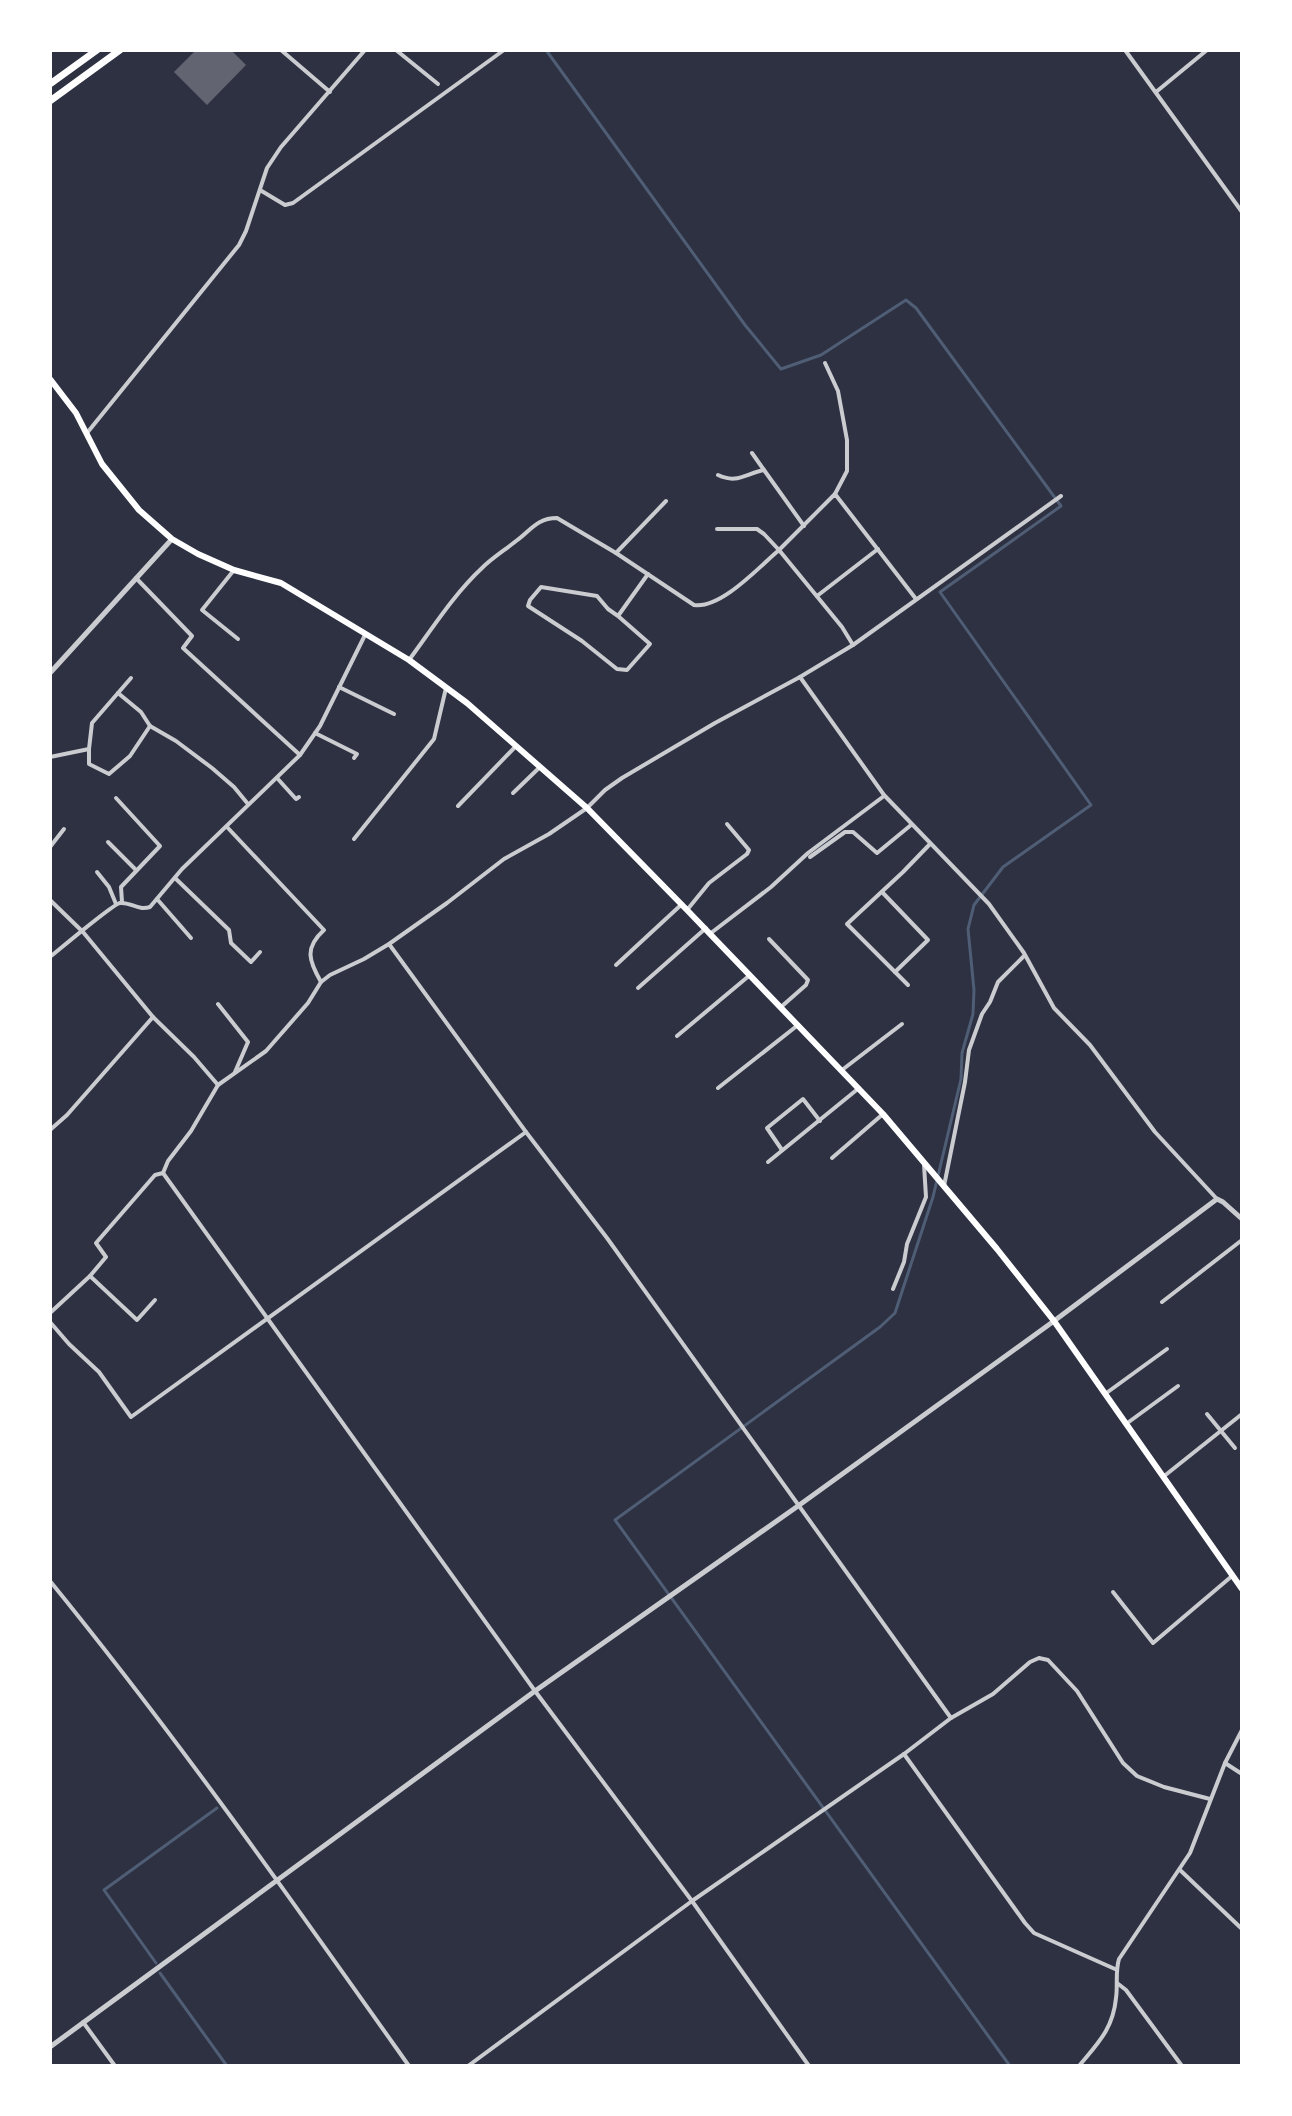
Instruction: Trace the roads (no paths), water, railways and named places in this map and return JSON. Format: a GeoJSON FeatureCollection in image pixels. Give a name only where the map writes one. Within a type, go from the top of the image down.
{"type":"FeatureCollection","features":[{"type":"Feature","properties":{"kind":"highway"},"geometry":{"type":"LineString","coordinates":[[50,84],[97,50]]}},
{"type":"Feature","properties":{"kind":"highway"},"geometry":{"type":"LineString","coordinates":[[50,101],[120,50]]}},
{"type":"Feature","properties":{"kind":"main road"},"geometry":{"type":"LineString","coordinates":[[50,379],[76,413],[102,464],[139,510],[172,539],[234,570],[281,583],[409,660],[467,703],[587,808],[859,1088],[997,1249],[1054,1321],[1242,1589]]}},
{"type":"Feature","properties":{"kind":"street"},"geometry":{"type":"LineString","coordinates":[[281,50],[330,92]]}},
{"type":"Feature","properties":{"kind":"street"},"geometry":{"type":"LineString","coordinates":[[87,433],[239,245],[267,168],[281,147],[365,50]]}},
{"type":"Feature","properties":{"kind":"street"},"geometry":{"type":"LineString","coordinates":[[396,50],[438,84]]}},
{"type":"Feature","properties":{"kind":"street"},"geometry":{"type":"LineString","coordinates":[[491,50],[497,55]]}},
{"type":"Feature","properties":{"kind":"street"},"geometry":{"type":"LineString","coordinates":[[260,190],[285,205],[293,203],[504,50]]}},
{"type":"Feature","properties":{"kind":"street"},"geometry":{"type":"LineString","coordinates":[[1125,50],[1242,212]]}},
{"type":"Feature","properties":{"kind":"street"},"geometry":{"type":"LineString","coordinates":[[1156,92],[1207,50]]}},
{"type":"Feature","properties":{"kind":"street"},"geometry":{"type":"LineString","coordinates":[[409,660],[482,567],[520,539],[536,522],[548,518],[557,518],[616,553],[694,605],[702,607],[713,604],[726,595],[804,526],[835,494],[847,471],[847,440],[838,391],[825,363]]}},
{"type":"Feature","properties":{"kind":"street"},"geometry":{"type":"LineString","coordinates":[[752,453],[804,526]]}},
{"type":"Feature","properties":{"kind":"street"},"geometry":{"type":"LineString","coordinates":[[718,475],[735,480],[764,470]]}},
{"type":"Feature","properties":{"kind":"street"},"geometry":{"type":"LineString","coordinates":[[835,494],[916,599]]}},
{"type":"Feature","properties":{"kind":"street"},"geometry":{"type":"LineString","coordinates":[[163,1173],[218,1085],[266,1051],[330,975],[389,944],[504,859],[587,808],[622,778],[853,645],[1061,496]]}},
{"type":"Feature","properties":{"kind":"street"},"geometry":{"type":"LineString","coordinates":[[616,553],[666,501]]}},
{"type":"Feature","properties":{"kind":"street"},"geometry":{"type":"LineString","coordinates":[[717,529],[757,529],[764,534],[817,596],[853,645]]}},
{"type":"Feature","properties":{"kind":"street"},"geometry":{"type":"LineString","coordinates":[[50,673],[172,539]]}},
{"type":"Feature","properties":{"kind":"street"},"geometry":{"type":"LineString","coordinates":[[817,596],[878,549]]}},
{"type":"Feature","properties":{"kind":"street"},"geometry":{"type":"LineString","coordinates":[[234,570],[202,610],[238,639]]}},
{"type":"Feature","properties":{"kind":"street"},"geometry":{"type":"LineString","coordinates":[[618,616],[648,574]]}},
{"type":"Feature","properties":{"kind":"street"},"geometry":{"type":"LineString","coordinates":[[136,578],[192,636],[183,648],[300,755]]}},
{"type":"Feature","properties":{"kind":"street"},"geometry":{"type":"LineString","coordinates":[[541,587],[597,596],[618,616],[650,644],[627,670],[617,669],[582,641],[528,606],[541,587]]}},
{"type":"Feature","properties":{"kind":"street"},"geometry":{"type":"LineString","coordinates":[[50,957],[111,905],[119,903],[143,910],[150,907],[182,869],[300,755],[315,733],[366,633]]}},
{"type":"Feature","properties":{"kind":"street"},"geometry":{"type":"LineString","coordinates":[[800,677],[884,795],[989,904],[1025,955],[1054,1008],[1090,1045],[1155,1132],[1217,1199],[1242,1219]]}},
{"type":"Feature","properties":{"kind":"street"},"geometry":{"type":"LineString","coordinates":[[131,678],[92,723],[89,764],[109,774],[130,756],[150,726]]}},
{"type":"Feature","properties":{"kind":"street"},"geometry":{"type":"LineString","coordinates":[[339,687],[394,714]]}},
{"type":"Feature","properties":{"kind":"street"},"geometry":{"type":"LineString","coordinates":[[354,839],[434,739],[446,688]]}},
{"type":"Feature","properties":{"kind":"street"},"geometry":{"type":"LineString","coordinates":[[118,693],[141,712],[150,726],[212,768],[248,804]]}},
{"type":"Feature","properties":{"kind":"street"},"geometry":{"type":"LineString","coordinates":[[315,733],[357,754],[354,758]]}},
{"type":"Feature","properties":{"kind":"street"},"geometry":{"type":"LineString","coordinates":[[458,806],[516,746]]}},
{"type":"Feature","properties":{"kind":"street"},"geometry":{"type":"LineString","coordinates":[[50,757],[89,749]]}},
{"type":"Feature","properties":{"kind":"street"},"geometry":{"type":"LineString","coordinates":[[513,793],[540,767]]}},
{"type":"Feature","properties":{"kind":"street"},"geometry":{"type":"LineString","coordinates":[[277,778],[296,799],[299,797]]}},
{"type":"Feature","properties":{"kind":"street"},"geometry":{"type":"LineString","coordinates":[[638,988],[708,931],[771,887],[808,853],[884,795]]}},
{"type":"Feature","properties":{"kind":"street"},"geometry":{"type":"LineString","coordinates":[[116,798],[160,846],[121,887],[119,903]]}},
{"type":"Feature","properties":{"kind":"street"},"geometry":{"type":"LineString","coordinates":[[616,965],[709,883],[747,854],[749,850],[727,824]]}},
{"type":"Feature","properties":{"kind":"street"},"geometry":{"type":"LineString","coordinates":[[810,857],[845,832],[853,832],[877,853],[911,825]]}},
{"type":"Feature","properties":{"kind":"street"},"geometry":{"type":"LineString","coordinates":[[226,826],[324,930],[314,938],[310,955],[321,982]]}},
{"type":"Feature","properties":{"kind":"street"},"geometry":{"type":"LineString","coordinates":[[50,847],[64,829]]}},
{"type":"Feature","properties":{"kind":"street"},"geometry":{"type":"LineString","coordinates":[[108,842],[136,870]]}},
{"type":"Feature","properties":{"kind":"street"},"geometry":{"type":"LineString","coordinates":[[908,985],[847,924],[930,844]]}},
{"type":"Feature","properties":{"kind":"street"},"geometry":{"type":"LineString","coordinates":[[97,872],[119,903]]}},
{"type":"Feature","properties":{"kind":"street"},"geometry":{"type":"LineString","coordinates":[[175,878],[229,930],[231,943],[251,962],[260,952]]}},
{"type":"Feature","properties":{"kind":"street"},"geometry":{"type":"LineString","coordinates":[[882,892],[928,940],[895,972]]}},
{"type":"Feature","properties":{"kind":"street"},"geometry":{"type":"LineString","coordinates":[[157,899],[191,938]]}},
{"type":"Feature","properties":{"kind":"street"},"geometry":{"type":"LineString","coordinates":[[50,900],[83,932],[153,1017],[218,1085]]}},
{"type":"Feature","properties":{"kind":"street"},"geometry":{"type":"LineString","coordinates":[[769,939],[808,980],[781,1007]]}},
{"type":"Feature","properties":{"kind":"street"},"geometry":{"type":"LineString","coordinates":[[389,944],[607,1238],[951,1718]]}},
{"type":"Feature","properties":{"kind":"street"},"geometry":{"type":"LineString","coordinates":[[944,1186],[969,1050],[998,982],[1025,955]]}},
{"type":"Feature","properties":{"kind":"street"},"geometry":{"type":"LineString","coordinates":[[677,1036],[750,975]]}},
{"type":"Feature","properties":{"kind":"street"},"geometry":{"type":"LineString","coordinates":[[218,1004],[248,1042],[234,1074]]}},
{"type":"Feature","properties":{"kind":"street"},"geometry":{"type":"LineString","coordinates":[[50,1130],[67,1115],[153,1017]]}},
{"type":"Feature","properties":{"kind":"street"},"geometry":{"type":"LineString","coordinates":[[842,1070],[902,1024]]}},
{"type":"Feature","properties":{"kind":"street"},"geometry":{"type":"LineString","coordinates":[[718,1088],[798,1025]]}},
{"type":"Feature","properties":{"kind":"street"},"geometry":{"type":"LineString","coordinates":[[768,1162],[859,1088]]}},
{"type":"Feature","properties":{"kind":"street"},"geometry":{"type":"LineString","coordinates":[[782,1150],[767,1128],[803,1099],[820,1121]]}},
{"type":"Feature","properties":{"kind":"street"},"geometry":{"type":"LineString","coordinates":[[832,1158],[883,1114]]}},
{"type":"Feature","properties":{"kind":"street"},"geometry":{"type":"LineString","coordinates":[[50,1322],[99,1372],[131,1417],[526,1132]]}},
{"type":"Feature","properties":{"kind":"street"},"geometry":{"type":"LineString","coordinates":[[893,1289],[926,1197],[924,1162]]}},
{"type":"Feature","properties":{"kind":"street"},"geometry":{"type":"LineString","coordinates":[[50,1313],[106,1257],[96,1243],[155,1175],[163,1173]]}},
{"type":"Feature","properties":{"kind":"street"},"geometry":{"type":"LineString","coordinates":[[163,1173],[809,2066]]}},
{"type":"Feature","properties":{"kind":"street"},"geometry":{"type":"LineString","coordinates":[[50,2047],[535,1691],[798,1506],[1217,1199]]}},
{"type":"Feature","properties":{"kind":"street"},"geometry":{"type":"LineString","coordinates":[[1162,1302],[1242,1240]]}},
{"type":"Feature","properties":{"kind":"street"},"geometry":{"type":"LineString","coordinates":[[90,1276],[137,1320],[155,1300]]}},
{"type":"Feature","properties":{"kind":"street"},"geometry":{"type":"LineString","coordinates":[[1105,1394],[1167,1349]]}},
{"type":"Feature","properties":{"kind":"street"},"geometry":{"type":"LineString","coordinates":[[1126,1424],[1178,1386]]}},
{"type":"Feature","properties":{"kind":"street"},"geometry":{"type":"LineString","coordinates":[[1207,1414],[1235,1448]]}},
{"type":"Feature","properties":{"kind":"street"},"geometry":{"type":"LineString","coordinates":[[1163,1477],[1242,1414]]}},
{"type":"Feature","properties":{"kind":"street"},"geometry":{"type":"LineString","coordinates":[[1113,1592],[1153,1643],[1232,1576]]}},
{"type":"Feature","properties":{"kind":"street"},"geometry":{"type":"LineString","coordinates":[[50,1581],[107,1651],[278,1881],[409,2066]]}},
{"type":"Feature","properties":{"kind":"street"},"geometry":{"type":"LineString","coordinates":[[468,2066],[692,1901],[951,1718],[993,1694],[1039,1658],[1048,1660],[1077,1691],[1123,1763],[1137,1776],[1210,1799]]}},
{"type":"Feature","properties":{"kind":"street"},"geometry":{"type":"LineString","coordinates":[[1079,2066],[1111,2025],[1119,1959],[1190,1853],[1225,1763],[1242,1730]]}},
{"type":"Feature","properties":{"kind":"street"},"geometry":{"type":"LineString","coordinates":[[904,1754],[1034,1933],[1116,1969]]}},
{"type":"Feature","properties":{"kind":"street"},"geometry":{"type":"LineString","coordinates":[[1225,1763],[1242,1774]]}},
{"type":"Feature","properties":{"kind":"street"},"geometry":{"type":"LineString","coordinates":[[1180,1870],[1242,1929]]}},
{"type":"Feature","properties":{"kind":"street"},"geometry":{"type":"LineString","coordinates":[[1117,1983],[1126,1990],[1182,2066]]}},
{"type":"Feature","properties":{"kind":"street"},"geometry":{"type":"LineString","coordinates":[[83,2022],[115,2066]]}},
{"type":"Feature","properties":{"kind":"waterway"},"geometry":{"type":"LineString","coordinates":[[546,50],[745,325],[781,369],[821,355],[906,300],[916,308],[1061,506],[940,592],[1091,805],[1003,867],[974,905],[968,929],[974,990],[973,1014],[962,1053],[961,1079],[933,1197],[895,1313],[615,1520],[1010,2066]]}},
{"type":"Feature","properties":{"kind":"waterway"},"geometry":{"type":"LineString","coordinates":[[156,1963],[104,1890],[217,1808]]}},
{"type":"Feature","properties":{"kind":"waterway"},"geometry":{"type":"LineString","coordinates":[[160,1973],[227,2066]]}}]}
